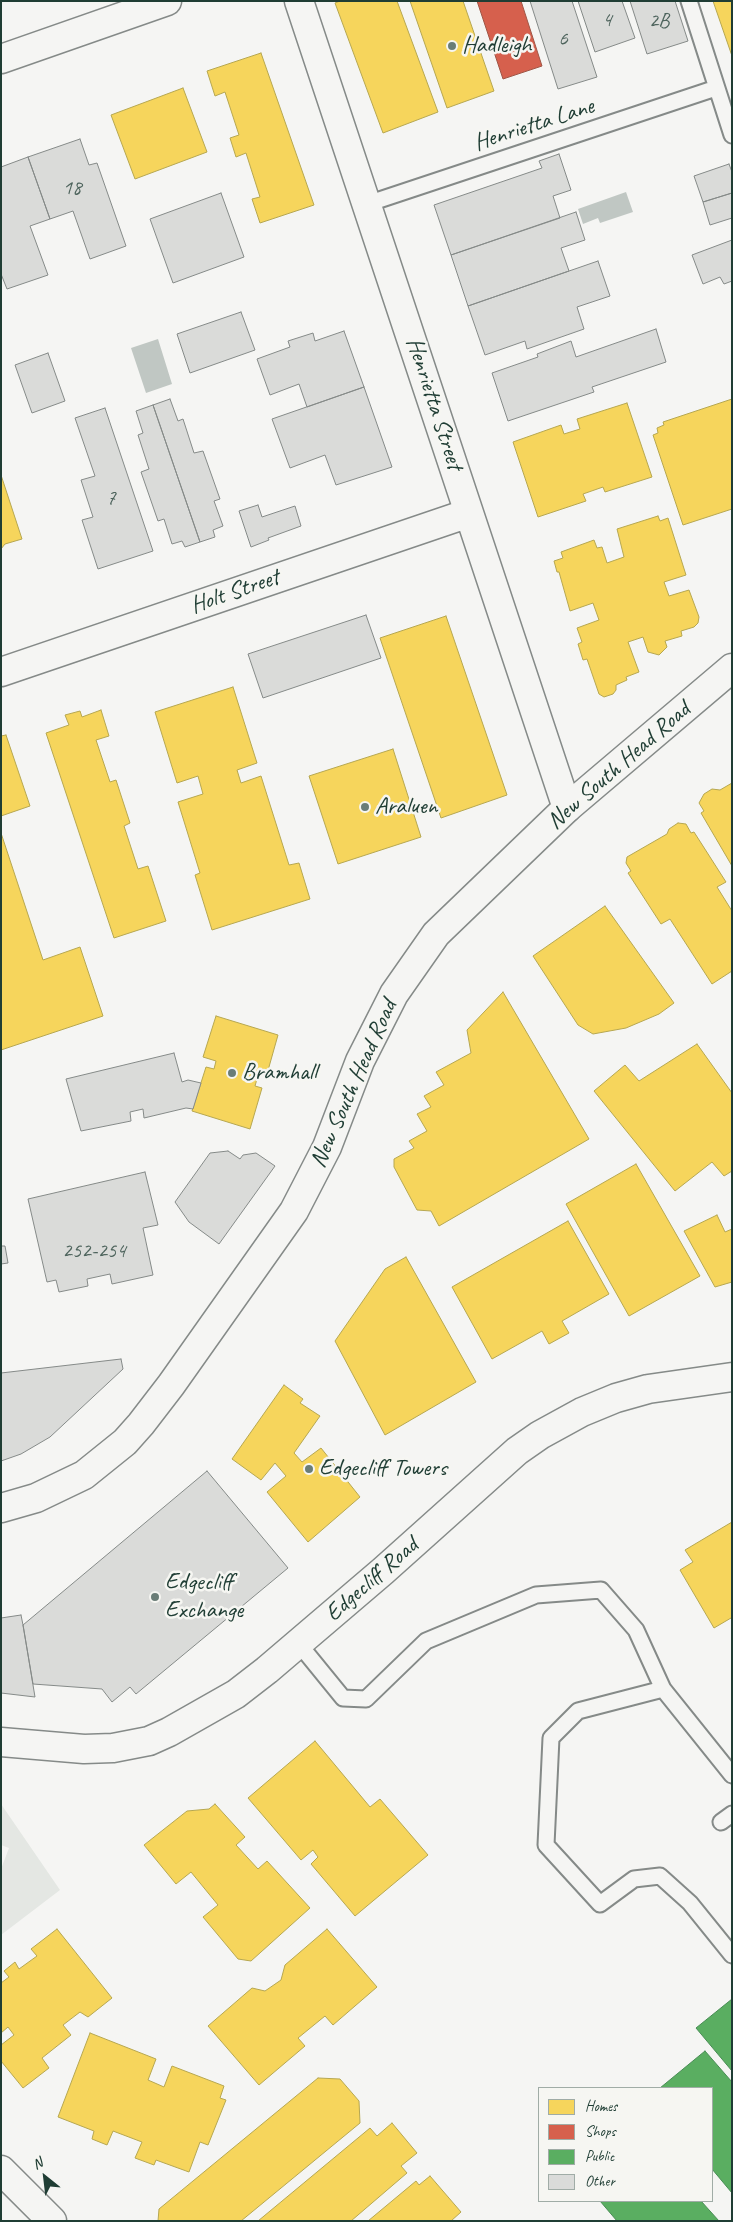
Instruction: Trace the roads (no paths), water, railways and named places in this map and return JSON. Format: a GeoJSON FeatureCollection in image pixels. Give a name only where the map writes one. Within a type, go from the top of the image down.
{"type":"FeatureCollection","features":[{"type":"Feature","properties":{"kind":"street"},"geometry":{"type":"LineString","coordinates":[[1,59],[167,1]]}},
{"type":"Feature","properties":{"kind":"street","name":"Henrietta Street"},"geometry":{"type":"LineString","coordinates":[[299,1],[568,808]]}},
{"type":"Feature","properties":{"kind":"street","name":"Holt Street"},"geometry":{"type":"LineString","coordinates":[[1,672],[469,513]]}},
{"type":"Feature","properties":{"kind":"street","name":"New South Head Road"},"geometry":{"type":"LineString","coordinates":[[1,1508],[36,1498],[84,1475],[125,1442],[141,1424],[172,1385],[294,1211],[327,1147],[360,1061],[394,994],[436,934],[568,808],[732,668]]}},
{"type":"Feature","properties":{"kind":"street","name":"Edgecliff Road"},"geometry":{"type":"LineString","coordinates":[[1,1742],[84,1749],[113,1748],[148,1741],[206,1713],[236,1694],[299,1644],[384,1571],[517,1451],[540,1435],[582,1412],[616,1398],[648,1389],[685,1382],[732,1377]]}},
{"type":"Feature","properties":{"kind":"street"},"geometry":{"type":"LineString","coordinates":[[1,2170],[52,2221]]}},
{"type":"Feature","properties":{"kind":"lane"},"geometry":{"type":"LineString","coordinates":[[689,1],[732,135]]}},
{"type":"Feature","properties":{"kind":"lane","name":"Henrietta Lane"},"geometry":{"type":"LineString","coordinates":[[367,204],[716,88]]}},
{"type":"Feature","properties":{"kind":"lane"},"geometry":{"type":"LineString","coordinates":[[299,1644],[343,1698],[366,1699],[426,1641],[536,1595],[601,1590],[636,1630],[662,1689],[732,1775]]}},
{"type":"Feature","properties":{"kind":"lane"},"geometry":{"type":"LineString","coordinates":[[662,1689],[578,1711],[551,1738],[546,1846],[600,1904],[634,1879],[660,1876],[690,1903],[732,1955]]}},
{"type":"Feature","properties":{"kind":"place","name":"Hadleigh"},"geometry":{"type":"Point","coordinates":[452,46]}},
{"type":"Feature","properties":{"kind":"place","name":"Araluen"},"geometry":{"type":"Point","coordinates":[365,807]}},
{"type":"Feature","properties":{"kind":"place","name":"Bramhall"},"geometry":{"type":"Point","coordinates":[232,1073]}},
{"type":"Feature","properties":{"kind":"place","name":"Edgecliff Towers"},"geometry":{"type":"Point","coordinates":[309,1469]}},
{"type":"Feature","properties":{"kind":"place","name":"Edgecliff Exchange"},"geometry":{"type":"Point","coordinates":[155,1597]}}]}
